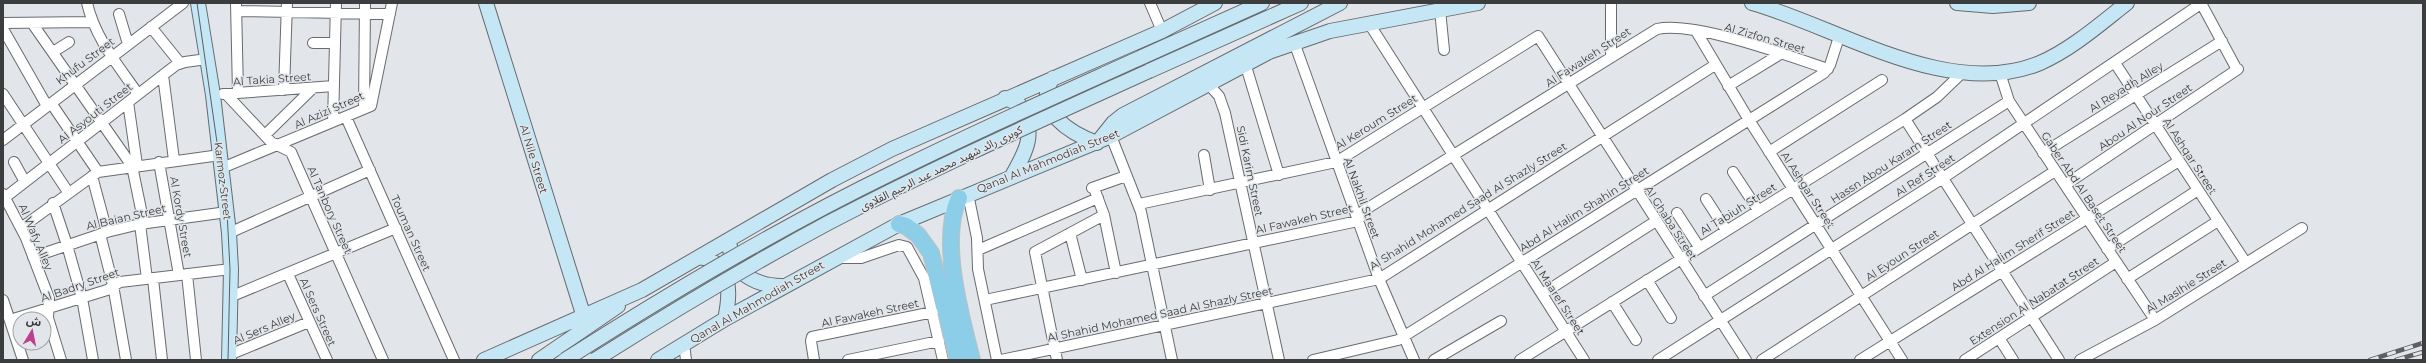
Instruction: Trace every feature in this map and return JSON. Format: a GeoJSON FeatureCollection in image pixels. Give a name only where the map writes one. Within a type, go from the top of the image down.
{"type":"FeatureCollection","features":[{"type":"Feature","properties":{"kind":"main road"},"geometry":{"type":"LineString","coordinates":[[964,196],[952,213],[945,304],[972,360]]}},
{"type":"Feature","properties":{"kind":"main road"},"geometry":{"type":"LineString","coordinates":[[899,224],[912,230],[927,247],[945,304],[958,360]]}},
{"type":"Feature","properties":{"kind":"street"},"geometry":{"type":"LineString","coordinates":[[87,3],[92,22],[101,41],[138,94]]}},
{"type":"Feature","properties":{"kind":"street","name":"Khufu Street"},"geometry":{"type":"LineString","coordinates":[[3,140],[183,3]]}},
{"type":"Feature","properties":{"kind":"street","name":"Karmoz Street"},"geometry":{"type":"LineString","coordinates":[[198,3],[207,60],[219,94],[221,161],[229,233],[231,269],[229,358]]}},
{"type":"Feature","properties":{"kind":"street","name":"Al Azizi Street"},"geometry":{"type":"LineString","coordinates":[[95,174],[134,165],[174,160],[221,161],[278,146],[364,109],[373,103],[392,3]]}},
{"type":"Feature","properties":{"kind":"street","name":"Al Nile Street"},"geometry":{"type":"LineString","coordinates":[[486,3],[583,314]]}},
{"type":"Feature","properties":{"kind":"street"},"geometry":{"type":"LineString","coordinates":[[1150,3],[1162,31]]}},
{"type":"Feature","properties":{"kind":"street"},"geometry":{"type":"LineString","coordinates":[[539,360],[642,290],[832,180],[892,149],[1005,98],[1162,31],[1215,3]]}},
{"type":"Feature","properties":{"kind":"street","name":"كوبرى رائد شهيد محمد عبد الرحيم القلاوى"},"geometry":{"type":"LineString","coordinates":[[565,360],[757,243],[830,204],[967,136],[1262,3]]}},
{"type":"Feature","properties":{"kind":"street","name":"كوبرى رائد شهيد محمد عبد الرحيم القلاوى"},"geometry":{"type":"LineString","coordinates":[[595,360],[771,254],[829,223],[979,149],[1301,3]]}},
{"type":"Feature","properties":{"kind":"street"},"geometry":{"type":"LineString","coordinates":[[1053,78],[1048,87],[1047,97],[1057,120],[1071,132],[1097,143],[1113,123],[1123,115],[1340,3]]}},
{"type":"Feature","properties":{"kind":"street","name":"Qanal Al Mahmodiah Street"},"geometry":{"type":"LineString","coordinates":[[658,360],[724,319],[782,286],[899,224],[1012,176],[1097,143],[1209,85],[1245,63],[1294,42],[1330,32],[1478,3]]}},
{"type":"Feature","properties":{"kind":"street"},"geometry":{"type":"LineString","coordinates":[[1611,57],[1612,3]]}},
{"type":"Feature","properties":{"kind":"street"},"geometry":{"type":"LineString","coordinates":[[1752,3],[1781,12],[1839,37],[1900,58],[1963,72],[2000,73],[2039,63],[2057,54],[2127,3]]}},
{"type":"Feature","properties":{"kind":"street"},"geometry":{"type":"LineString","coordinates":[[1956,3],[1993,6],[2029,3]]}},
{"type":"Feature","properties":{"kind":"street"},"geometry":{"type":"LineString","coordinates":[[2202,3],[2222,41]]}},
{"type":"Feature","properties":{"kind":"street","name":"Al Ref Street"},"geometry":{"type":"LineString","coordinates":[[1658,360],[1943,178],[2202,3]]}},
{"type":"Feature","properties":{"kind":"street"},"geometry":{"type":"LineString","coordinates":[[238,93],[236,7],[365,8],[390,14]]}},
{"type":"Feature","properties":{"kind":"street"},"geometry":{"type":"LineString","coordinates":[[284,90],[287,8]]}},
{"type":"Feature","properties":{"kind":"street"},"geometry":{"type":"LineString","coordinates":[[333,122],[336,8]]}},
{"type":"Feature","properties":{"kind":"street"},"geometry":{"type":"LineString","coordinates":[[364,109],[365,8]]}},
{"type":"Feature","properties":{"kind":"street"},"geometry":{"type":"LineString","coordinates":[[1440,10],[1444,50]]}},
{"type":"Feature","properties":{"kind":"street"},"geometry":{"type":"LineString","coordinates":[[119,14],[128,44]]}},
{"type":"Feature","properties":{"kind":"street"},"geometry":{"type":"LineString","coordinates":[[3,23],[92,22]]}},
{"type":"Feature","properties":{"kind":"street"},"geometry":{"type":"LineString","coordinates":[[32,23],[134,165]]}},
{"type":"Feature","properties":{"kind":"street","name":"Al Maaref Street"},"geometry":{"type":"LineString","coordinates":[[1370,25],[1584,360]]}},
{"type":"Feature","properties":{"kind":"street"},"geometry":{"type":"LineString","coordinates":[[152,27],[180,63]]}},
{"type":"Feature","properties":{"kind":"street","name":"Al Fawakeh Street"},"geometry":{"type":"LineString","coordinates":[[984,300],[1358,221],[1363,212],[1657,29],[1672,27],[1696,31]]}},
{"type":"Feature","properties":{"kind":"street"},"geometry":{"type":"LineString","coordinates":[[3,29],[49,104],[77,141],[95,174],[126,360]]}},
{"type":"Feature","properties":{"kind":"street","name":"Al Zizfon Street"},"geometry":{"type":"LineString","coordinates":[[1696,31],[1782,53],[1828,69]]}},
{"type":"Feature","properties":{"kind":"street","name":"Al Ashgar Street"},"geometry":{"type":"LineString","coordinates":[[1696,31],[1715,65],[1769,152],[1902,360]]}},
{"type":"Feature","properties":{"kind":"street","name":"Al Keroum Street"},"geometry":{"type":"LineString","coordinates":[[1139,204],[1336,162],[1534,37],[1540,36]]}},
{"type":"Feature","properties":{"kind":"street","name":"Al Ghaba Street"},"geometry":{"type":"LineString","coordinates":[[1540,36],[1568,85],[1746,360]]}},
{"type":"Feature","properties":{"kind":"street"},"geometry":{"type":"LineString","coordinates":[[1828,69],[1839,37]]}},
{"type":"Feature","properties":{"kind":"street","name":"Abou Al Nour Street"},"geometry":{"type":"LineString","coordinates":[[2065,185],[2155,125],[2236,67],[2222,41]]}},
{"type":"Feature","properties":{"kind":"street","name":"Al Reyadh Alley"},"geometry":{"type":"LineString","coordinates":[[2043,153],[2222,41]]}},
{"type":"Feature","properties":{"kind":"street"},"geometry":{"type":"LineString","coordinates":[[53,52],[69,42]]}},
{"type":"Feature","properties":{"kind":"street","name":"Al Nakhil Street"},"geometry":{"type":"LineString","coordinates":[[1294,42],[1379,279],[1414,360]]}},
{"type":"Feature","properties":{"kind":"street"},"geometry":{"type":"LineString","coordinates":[[313,43],[335,43]]}},
{"type":"Feature","properties":{"kind":"street"},"geometry":{"type":"LineString","coordinates":[[1728,86],[1782,53]]}},
{"type":"Feature","properties":{"kind":"street","name":"Al Asyouti Street"},"geometry":{"type":"LineString","coordinates":[[4,197],[180,63],[207,60]]}},
{"type":"Feature","properties":{"kind":"street"},"geometry":{"type":"LineString","coordinates":[[1245,63],[1279,175]]}},
{"type":"Feature","properties":{"kind":"street","name":"Al Ashqar Street"},"geometry":{"type":"LineString","coordinates":[[2115,63],[2246,263]]}},
{"type":"Feature","properties":{"kind":"street","name":"Al Shahid Mohamed Saad Al Shazly Street"},"geometry":{"type":"LineString","coordinates":[[1001,360],[1379,279],[1715,65]]}},
{"type":"Feature","properties":{"kind":"street","name":"Abd Al Halim Shahin Street"},"geometry":{"type":"LineString","coordinates":[[1313,360],[1330,358],[1391,342],[1404,336],[1828,69]]}},
{"type":"Feature","properties":{"kind":"street","name":"Al Tabiuh Street"},"geometry":{"type":"LineString","coordinates":[[1520,360],[1905,119],[1937,98],[1963,72]]}},
{"type":"Feature","properties":{"kind":"street","name":"Gaber Abd Al Baset Street"},"geometry":{"type":"LineString","coordinates":[[2000,73],[2010,101],[2024,124],[2155,320]]}},
{"type":"Feature","properties":{"kind":"street","name":"Al Kordy Street"},"geometry":{"type":"LineString","coordinates":[[163,75],[174,160]]}},
{"type":"Feature","properties":{"kind":"street"},"geometry":{"type":"LineString","coordinates":[[1769,152],[1882,80]]}},
{"type":"Feature","properties":{"kind":"street","name":"Sidi Karim Street"},"geometry":{"type":"LineString","coordinates":[[1209,85],[1219,96],[1224,108],[1279,360]]}},
{"type":"Feature","properties":{"kind":"street","name":"Al Takia Street"},"geometry":{"type":"LineString","coordinates":[[219,94],[334,86]]}},
{"type":"Feature","properties":{"kind":"street"},"geometry":{"type":"LineString","coordinates":[[265,135],[313,88]]}},
{"type":"Feature","properties":{"kind":"street"},"geometry":{"type":"LineString","coordinates":[[3,94],[68,192]]}},
{"type":"Feature","properties":{"kind":"street","name":"Al Tanbory Street"},"geometry":{"type":"LineString","coordinates":[[219,94],[278,146],[291,152],[383,360]]}},
{"type":"Feature","properties":{"kind":"street"},"geometry":{"type":"LineString","coordinates":[[1005,98],[1019,104],[1030,129],[1026,150],[1012,176]]}},
{"type":"Feature","properties":{"kind":"street","name":"Hassn Abou Karam Street"},"geometry":{"type":"LineString","coordinates":[[1704,296],[1926,153],[2010,101]]}},
{"type":"Feature","properties":{"kind":"street"},"geometry":{"type":"LineString","coordinates":[[128,102],[134,165],[162,360]]}},
{"type":"Feature","properties":{"kind":"street","name":"Touman Street"},"geometry":{"type":"LineString","coordinates":[[346,117],[454,360]]}},
{"type":"Feature","properties":{"kind":"street"},"geometry":{"type":"LineString","coordinates":[[1905,119],[2059,360]]}},
{"type":"Feature","properties":{"kind":"street"},"geometry":{"type":"LineString","coordinates":[[1111,136],[1126,176],[1139,204],[1172,360]]}},
{"type":"Feature","properties":{"kind":"street"},"geometry":{"type":"LineString","coordinates":[[1204,155],[1210,190]]}},
{"type":"Feature","properties":{"kind":"street","name":"Abd Al Halim Sherif Street"},"geometry":{"type":"LineString","coordinates":[[1860,360],[2002,270],[2179,161]]}},
{"type":"Feature","properties":{"kind":"street"},"geometry":{"type":"LineString","coordinates":[[14,162],[25,182]]}},
{"type":"Feature","properties":{"kind":"street","name":"Al Kordy Street"},"geometry":{"type":"LineString","coordinates":[[159,162],[170,220],[183,275],[196,360]]}},
{"type":"Feature","properties":{"kind":"street"},"geometry":{"type":"LineString","coordinates":[[229,233],[370,170]]}},
{"type":"Feature","properties":{"kind":"street","name":"Al Eyoun Street"},"geometry":{"type":"LineString","coordinates":[[1762,360],[2055,171]]}},
{"type":"Feature","properties":{"kind":"street"},"geometry":{"type":"LineString","coordinates":[[1733,172],[1758,210]]}},
{"type":"Feature","properties":{"kind":"street"},"geometry":{"type":"LineString","coordinates":[[21,228],[68,192],[95,174]]}},
{"type":"Feature","properties":{"kind":"street"},"geometry":{"type":"LineString","coordinates":[[978,250],[1126,176]]}},
{"type":"Feature","properties":{"kind":"street"},"geometry":{"type":"LineString","coordinates":[[2107,249],[2198,190]]}},
{"type":"Feature","properties":{"kind":"street"},"geometry":{"type":"LineString","coordinates":[[1095,191],[1104,215],[1116,273]]}},
{"type":"Feature","properties":{"kind":"street"},"geometry":{"type":"LineString","coordinates":[[964,196],[978,250],[978,269],[997,360]]}},
{"type":"Feature","properties":{"kind":"street","name":"Al Wafy Alley"},"geometry":{"type":"LineString","coordinates":[[4,197],[21,228],[49,298],[48,318],[61,360]]}},
{"type":"Feature","properties":{"kind":"street"},"geometry":{"type":"LineString","coordinates":[[1706,200],[1726,230]]}},
{"type":"Feature","properties":{"kind":"street"},"geometry":{"type":"LineString","coordinates":[[53,204],[67,245],[82,298],[93,360]]}},
{"type":"Feature","properties":{"kind":"street","name":"Al Baian Street"},"geometry":{"type":"LineString","coordinates":[[33,257],[104,233],[142,224],[227,212]]}},
{"type":"Feature","properties":{"kind":"street"},"geometry":{"type":"LineString","coordinates":[[1677,213],[1699,247]]}},
{"type":"Feature","properties":{"kind":"street"},"geometry":{"type":"LineString","coordinates":[[1057,360],[1035,252],[1104,215]]}},
{"type":"Feature","properties":{"kind":"street"},"geometry":{"type":"LineString","coordinates":[[1542,294],[1656,221]]}},
{"type":"Feature","properties":{"kind":"street"},"geometry":{"type":"LineString","coordinates":[[2127,279],[2218,221]]}},
{"type":"Feature","properties":{"kind":"street"},"geometry":{"type":"LineString","coordinates":[[230,297],[396,228]]}},
{"type":"Feature","properties":{"kind":"street","name":"Al Maslhie Street"},"geometry":{"type":"LineString","coordinates":[[2080,360],[2155,320],[2302,228]]}},
{"type":"Feature","properties":{"kind":"street"},"geometry":{"type":"LineString","coordinates":[[1070,233],[1082,280]]}},
{"type":"Feature","properties":{"kind":"street"},"geometry":{"type":"LineString","coordinates":[[731,238],[730,256],[742,273],[761,284],[782,286]]}},
{"type":"Feature","properties":{"kind":"street"},"geometry":{"type":"LineString","coordinates":[[835,258],[861,258],[899,245],[907,247],[922,274],[945,304],[939,341],[943,360]]}},
{"type":"Feature","properties":{"kind":"street"},"geometry":{"type":"LineString","coordinates":[[699,256],[717,263],[724,274],[728,295],[724,319]]}},
{"type":"Feature","properties":{"kind":"street","name":"Extension Al Nabatat Street"},"geometry":{"type":"LineString","coordinates":[[1967,359],[2116,262]]}},
{"type":"Feature","properties":{"kind":"street","name":"Al Badry Street"},"geometry":{"type":"LineString","coordinates":[[10,320],[82,298],[120,282],[231,269]]}},
{"type":"Feature","properties":{"kind":"street","name":"Al Sers Street"},"geometry":{"type":"LineString","coordinates":[[288,274],[327,360]]}},
{"type":"Feature","properties":{"kind":"street"},"geometry":{"type":"LineString","coordinates":[[1647,280],[1671,318]]}},
{"type":"Feature","properties":{"kind":"street"},"geometry":{"type":"LineString","coordinates":[[484,360],[583,314],[642,290]]}},
{"type":"Feature","properties":{"kind":"street"},"geometry":{"type":"LineString","coordinates":[[3,300],[23,360]]}},
{"type":"Feature","properties":{"kind":"street"},"geometry":{"type":"LineString","coordinates":[[1612,302],[1636,340]]}},
{"type":"Feature","properties":{"kind":"street","name":"Al Fawakeh Street"},"geometry":{"type":"LineString","coordinates":[[814,360],[812,338],[945,304]]}},
{"type":"Feature","properties":{"kind":"street"},"geometry":{"type":"LineString","coordinates":[[1434,360],[1501,321]]}},
{"type":"Feature","properties":{"kind":"street","name":"Al Sers Alley"},"geometry":{"type":"LineString","coordinates":[[229,358],[309,322]]}},
{"type":"Feature","properties":{"kind":"street"},"geometry":{"type":"LineString","coordinates":[[1999,338],[2013,360]]}},
{"type":"Feature","properties":{"kind":"street"},"geometry":{"type":"LineString","coordinates":[[848,360],[939,341]]}},
{"type":"Feature","properties":{"kind":"street"},"geometry":{"type":"LineString","coordinates":[[684,344],[686,360]]}},
{"type":"Feature","properties":{"kind":"tram line"},"geometry":{"type":"LineString","coordinates":[[197,3],[227,212],[230,269],[228,360]]}},
{"type":"Feature","properties":{"kind":"railway"},"geometry":{"type":"LineString","coordinates":[[2370,360],[2423,343]]}},
{"type":"Feature","properties":{"kind":"railway"},"geometry":{"type":"LineString","coordinates":[[2396,360],[2423,352]]}}]}
